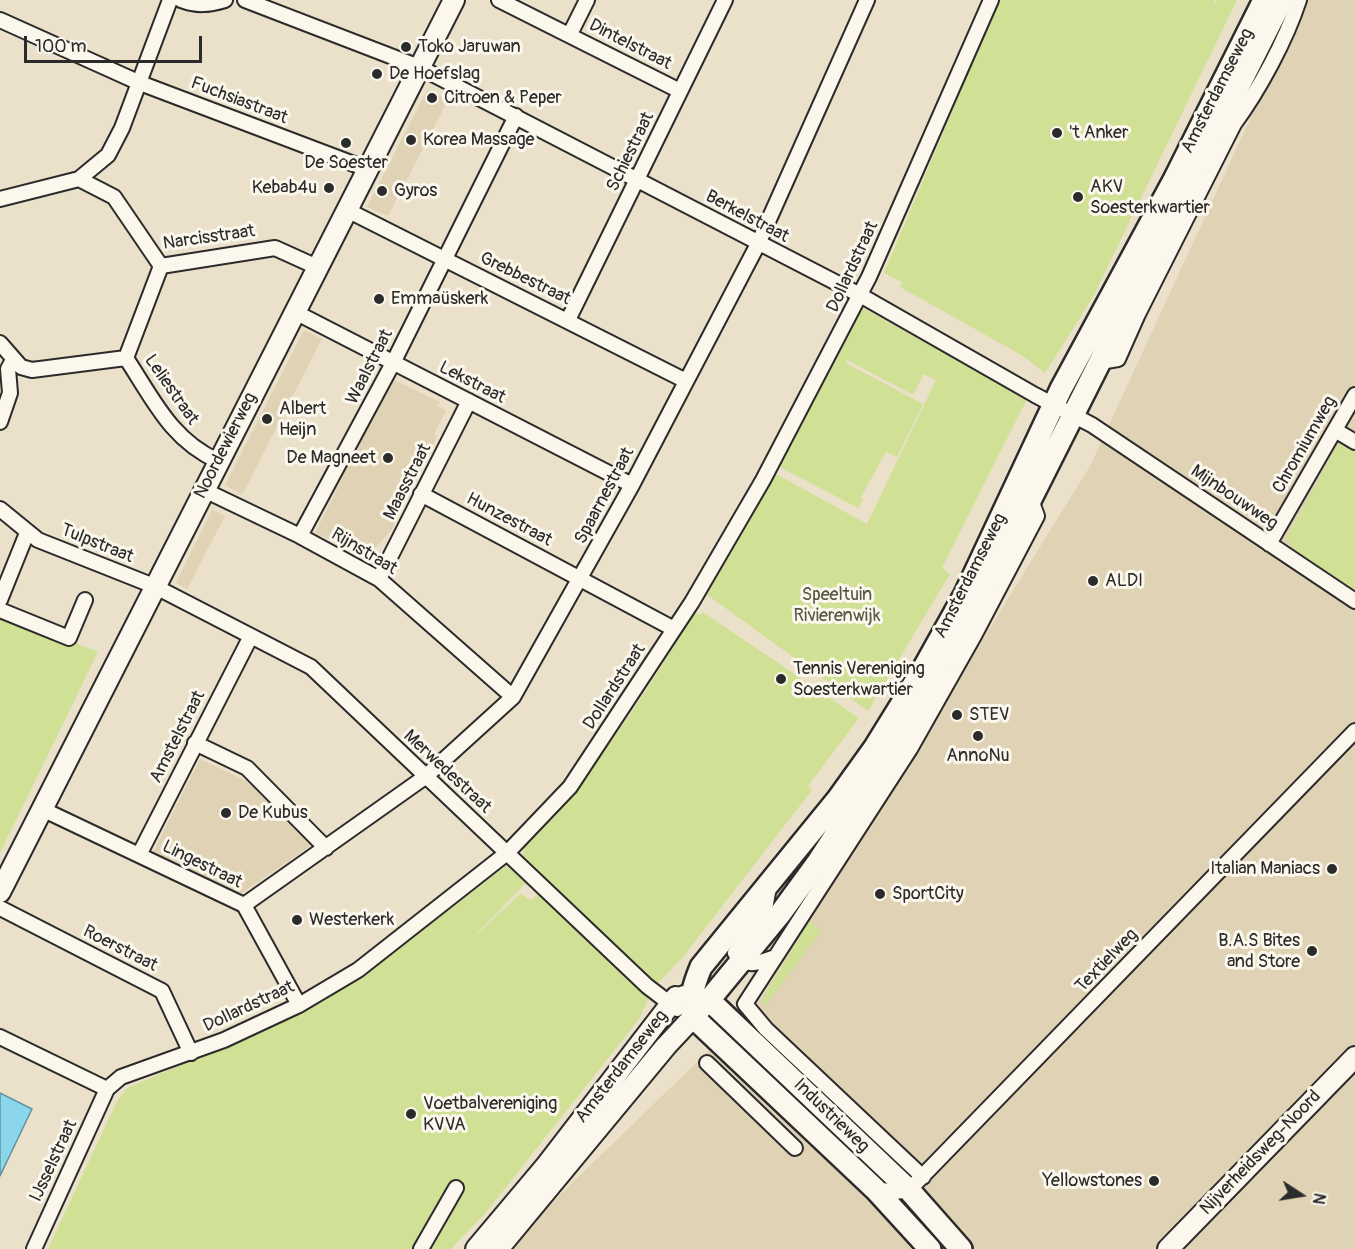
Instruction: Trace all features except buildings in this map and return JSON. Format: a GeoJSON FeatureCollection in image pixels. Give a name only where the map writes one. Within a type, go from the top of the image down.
{"type":"FeatureCollection","features":[{"type":"Feature","properties":{"kind":"main road","name":"Amsterdamseweg"},"geometry":{"type":"LineString","coordinates":[[696,1005],[743,960],[818,862],[898,741],[980,600],[1030,497],[1064,410],[1100,362],[1284,2]]}},
{"type":"Feature","properties":{"kind":"main road","name":"Amsterdamseweg"},"geometry":{"type":"LineString","coordinates":[[701,967],[859,770],[922,671],[1064,410],[1174,180],[1284,2]]}},
{"type":"Feature","properties":{"kind":"main road"},"geometry":{"type":"LineString","coordinates":[[696,1005],[701,967]]}},
{"type":"Feature","properties":{"kind":"main road","name":"Industrieweg"},"geometry":{"type":"LineString","coordinates":[[696,1005],[916,1184],[961,1249]]}},
{"type":"Feature","properties":{"kind":"main road","name":"Industrieweg"},"geometry":{"type":"LineString","coordinates":[[696,1005],[805,1123],[875,1189],[930,1249]]}},
{"type":"Feature","properties":{"kind":"street"},"geometry":{"type":"LineString","coordinates":[[0,199],[79,179],[108,155],[140,83],[170,0]]}},
{"type":"Feature","properties":{"kind":"street"},"geometry":{"type":"LineString","coordinates":[[181,0],[194,5],[208,5],[225,0]]}},
{"type":"Feature","properties":{"kind":"street","name":"Berkelstraat"},"geometry":{"type":"LineString","coordinates":[[244,0],[419,67],[860,295],[1064,410]]}},
{"type":"Feature","properties":{"kind":"street","name":"Noordewierweg"},"geometry":{"type":"LineString","coordinates":[[0,892],[6,865],[42,809],[454,0]]}},
{"type":"Feature","properties":{"kind":"street","name":"Dintelstraat"},"geometry":{"type":"LineString","coordinates":[[499,0],[680,91]]}},
{"type":"Feature","properties":{"kind":"street"},"geometry":{"type":"LineString","coordinates":[[570,34],[587,0]]}},
{"type":"Feature","properties":{"kind":"street","name":"Schiestraat"},"geometry":{"type":"LineString","coordinates":[[568,320],[725,0]]}},
{"type":"Feature","properties":{"kind":"street","name":"Spaarnestraat"},"geometry":{"type":"LineString","coordinates":[[244,905],[425,777],[513,697],[632,485],[758,244],[867,0]]}},
{"type":"Feature","properties":{"kind":"street","name":"Dollardstraat"},"geometry":{"type":"LineString","coordinates":[[108,1089],[121,1077],[224,1040],[299,1005],[363,966],[507,852],[570,787],[674,629],[752,501],[860,295],[991,0]]}},
{"type":"Feature","properties":{"kind":"street","name":"Fuchsiastraat"},"geometry":{"type":"LineString","coordinates":[[0,20],[140,83],[367,169]]}},
{"type":"Feature","properties":{"kind":"street","name":"Waalstraat"},"geometry":{"type":"LineString","coordinates":[[300,536],[393,363],[516,116]]}},
{"type":"Feature","properties":{"kind":"street","name":"Narcisstraat"},"geometry":{"type":"LineString","coordinates":[[79,179],[114,197],[160,266],[275,248],[317,267]]}},
{"type":"Feature","properties":{"kind":"street","name":"Grebbestraat"},"geometry":{"type":"LineString","coordinates":[[347,210],[686,381]]}},
{"type":"Feature","properties":{"kind":"street","name":"Leliestraat"},"geometry":{"type":"LineString","coordinates":[[126,358],[160,266]]}},
{"type":"Feature","properties":{"kind":"street","name":"Lekstraat"},"geometry":{"type":"LineString","coordinates":[[295,312],[632,485]]}},
{"type":"Feature","properties":{"kind":"street"},"geometry":{"type":"LineString","coordinates":[[0,343],[13,360],[8,369],[10,393],[0,422]]}},
{"type":"Feature","properties":{"kind":"street","name":"Leliestraat"},"geometry":{"type":"LineString","coordinates":[[13,360],[21,367],[32,370],[126,358]]}},
{"type":"Feature","properties":{"kind":"street","name":"Leliestraat"},"geometry":{"type":"LineString","coordinates":[[126,358],[174,432],[201,453],[218,461]]}},
{"type":"Feature","properties":{"kind":"street","name":"Chromiumweg"},"geometry":{"type":"LineString","coordinates":[[1269,544],[1355,395]]}},
{"type":"Feature","properties":{"kind":"street","name":"Maasstraat"},"geometry":{"type":"LineString","coordinates":[[379,579],[469,401]]}},
{"type":"Feature","properties":{"kind":"street","name":"Mijnbouwweg"},"geometry":{"type":"LineString","coordinates":[[1064,410],[1092,424],[1355,601]]}},
{"type":"Feature","properties":{"kind":"street"},"geometry":{"type":"LineString","coordinates":[[1335,430],[1355,442]]}},
{"type":"Feature","properties":{"kind":"street","name":"Rijnstraat"},"geometry":{"type":"LineString","coordinates":[[204,490],[300,536],[379,579],[513,697]]}},
{"type":"Feature","properties":{"kind":"street","name":"Hunzestraat"},"geometry":{"type":"LineString","coordinates":[[421,494],[674,629]]}},
{"type":"Feature","properties":{"kind":"street","name":"Amsterdamseweg"},"geometry":{"type":"LineString","coordinates":[[746,1004],[840,861],[909,749],[975,634],[1037,516],[1030,497]]}},
{"type":"Feature","properties":{"kind":"street","name":"Tulpstraat"},"geometry":{"type":"LineString","coordinates":[[0,509],[27,533],[154,586]]}},
{"type":"Feature","properties":{"kind":"street"},"geometry":{"type":"LineString","coordinates":[[0,600],[27,533]]}},
{"type":"Feature","properties":{"kind":"street","name":"Merwedestraat"},"geometry":{"type":"LineString","coordinates":[[154,586],[311,667],[669,1006]]}},
{"type":"Feature","properties":{"kind":"street"},"geometry":{"type":"LineString","coordinates":[[0,610],[69,638],[86,600]]}},
{"type":"Feature","properties":{"kind":"street","name":"Amstelstraat"},"geometry":{"type":"LineString","coordinates":[[139,855],[251,636]]}},
{"type":"Feature","properties":{"kind":"street","name":"Textielweg"},"geometry":{"type":"LineString","coordinates":[[916,1184],[1355,732]]}},
{"type":"Feature","properties":{"kind":"street"},"geometry":{"type":"LineString","coordinates":[[195,743],[248,768],[326,848]]}},
{"type":"Feature","properties":{"kind":"street","name":"Lingestraat"},"geometry":{"type":"LineString","coordinates":[[42,809],[244,905],[299,1005]]}},
{"type":"Feature","properties":{"kind":"street","name":"Amsterdamseweg"},"geometry":{"type":"LineString","coordinates":[[743,960],[735,953],[765,909],[769,885]]}},
{"type":"Feature","properties":{"kind":"street","name":"Roerstraat"},"geometry":{"type":"LineString","coordinates":[[0,908],[162,991],[191,1053]]}},
{"type":"Feature","properties":{"kind":"street"},"geometry":{"type":"LineString","coordinates":[[743,960],[756,965],[775,957]]}},
{"type":"Feature","properties":{"kind":"street","name":"Amsterdamseweg"},"geometry":{"type":"LineString","coordinates":[[476,1249],[545,1167],[701,967]]}},
{"type":"Feature","properties":{"kind":"street"},"geometry":{"type":"LineString","coordinates":[[669,1006],[684,996],[696,1005]]}},
{"type":"Feature","properties":{"kind":"street","name":"Industrieweg"},"geometry":{"type":"LineString","coordinates":[[746,1004],[766,1029],[916,1184]]}},
{"type":"Feature","properties":{"kind":"street","name":"Amsterdamseweg"},"geometry":{"type":"LineString","coordinates":[[498,1249],[696,1005]]}},
{"type":"Feature","properties":{"kind":"street"},"geometry":{"type":"LineString","coordinates":[[0,1037],[108,1089]]}},
{"type":"Feature","properties":{"kind":"street","name":"Nijverheidsweg-Noord"},"geometry":{"type":"LineString","coordinates":[[1168,1249],[1355,1057]]}},
{"type":"Feature","properties":{"kind":"street","name":"Industrieweg"},"geometry":{"type":"LineString","coordinates":[[707,1062],[791,1144],[805,1123]]}},
{"type":"Feature","properties":{"kind":"street","name":"IJsselstraat"},"geometry":{"type":"LineString","coordinates":[[33,1249],[108,1089]]}},
{"type":"Feature","properties":{"kind":"street"},"geometry":{"type":"LineString","coordinates":[[875,1189],[895,1192],[916,1184]]}},
{"type":"Feature","properties":{"kind":"street"},"geometry":{"type":"LineString","coordinates":[[421,1249],[456,1188]]}},
{"type":"Feature","properties":{"kind":"shaded area"},"geometry":{"type":"Polygon","coordinates":[[[1305,0],[1355,0],[1355,1249],[504,1249],[758,1003],[1090,466],[1305,0]]]}},
{"type":"Feature","properties":{"kind":"shaded area"},"geometry":{"type":"Polygon","coordinates":[[[427,90],[448,100],[388,216],[367,207],[427,90]]]}},
{"type":"Feature","properties":{"kind":"shaded area"},"geometry":{"type":"Polygon","coordinates":[[[304,330],[322,339],[242,495],[225,485],[304,330]]]}},
{"type":"Feature","properties":{"kind":"shaded area","name":"De Magneet"},"geometry":{"type":"Polygon","coordinates":[[[392,379],[440,402],[438,406],[446,410],[434,434],[437,436],[392,529],[367,557],[315,533],[340,483],[337,480],[392,379]]]}},
{"type":"Feature","properties":{"kind":"shaded area"},"geometry":{"type":"Polygon","coordinates":[[[212,510],[225,516],[187,589],[176,583],[212,510]]]}},
{"type":"Feature","properties":{"kind":"shaded area","name":"De Kubus"},"geometry":{"type":"Polygon","coordinates":[[[200,759],[249,782],[312,845],[239,895],[153,852],[200,759]]]}},
{"type":"Feature","properties":{"kind":"green space"},"geometry":{"type":"Polygon","coordinates":[[[999,0],[1215,0],[1213,6],[1217,0],[1237,0],[1093,297],[1045,373],[1023,356],[900,287],[902,282],[884,273],[999,0]]]}},
{"type":"Feature","properties":{"kind":"green space","name":"Speeltuin Rivierenwijk"},"geometry":{"type":"Polygon","coordinates":[[[863,308],[1027,399],[942,568],[950,574],[868,711],[706,594],[776,474],[867,524],[936,380],[924,374],[913,395],[847,360],[843,368],[846,363],[923,404],[897,457],[886,452],[861,497],[863,499],[858,508],[780,467],[863,308]]]}},
{"type":"Feature","properties":{"kind":"green space"},"geometry":{"type":"Polygon","coordinates":[[[1340,441],[1355,446],[1355,590],[1296,552],[1286,538],[1340,441]]]}},
{"type":"Feature","properties":{"kind":"green space"},"geometry":{"type":"Polygon","coordinates":[[[0,612],[98,652],[0,853],[0,612]]]}},
{"type":"Feature","properties":{"kind":"green space"},"geometry":{"type":"Polygon","coordinates":[[[695,612],[700,615],[703,612],[859,718],[808,786],[812,790],[683,957],[657,984],[525,859],[523,853],[531,838],[568,797],[607,748],[695,612]]]}},
{"type":"Feature","properties":{"kind":"green space"},"geometry":{"type":"Polygon","coordinates":[[[506,866],[526,883],[467,943],[521,893],[531,901],[538,894],[649,998],[639,1019],[487,1211],[451,1249],[48,1249],[117,1101],[127,1088],[294,1017],[324,1001],[390,956],[506,866]]]}},
{"type":"Feature","properties":{"kind":"green space"},"geometry":{"type":"Polygon","coordinates":[[[809,922],[822,930],[765,1006],[763,1001],[765,993],[809,922]]]}},
{"type":"Feature","properties":{"kind":"water"},"geometry":{"type":"Polygon","coordinates":[[[0,1093],[32,1109],[0,1176],[0,1093]]]}},
{"type":"Feature","properties":{"kind":"place","name":"Toko Jaruwan"},"geometry":{"type":"Point","coordinates":[406,47]}},
{"type":"Feature","properties":{"kind":"place","name":"De Hoefslag"},"geometry":{"type":"Point","coordinates":[377,74]}},
{"type":"Feature","properties":{"kind":"place","name":"Citroen & Peper"},"geometry":{"type":"Point","coordinates":[432,98]}},
{"type":"Feature","properties":{"kind":"place","name":"'t Anker"},"geometry":{"type":"Point","coordinates":[1057,133]}},
{"type":"Feature","properties":{"kind":"place","name":"Korea Massage"},"geometry":{"type":"Point","coordinates":[411,140]}},
{"type":"Feature","properties":{"kind":"place","name":"De Soester"},"geometry":{"type":"Point","coordinates":[346,143]}},
{"type":"Feature","properties":{"kind":"place","name":"Kebab4u"},"geometry":{"type":"Point","coordinates":[329,188]}},
{"type":"Feature","properties":{"kind":"place","name":"Gyros"},"geometry":{"type":"Point","coordinates":[382,191]}},
{"type":"Feature","properties":{"kind":"place","name":"AKV Soesterkwartier"},"geometry":{"type":"Point","coordinates":[1078,197]}},
{"type":"Feature","properties":{"kind":"place","name":"Emmaüskerk"},"geometry":{"type":"Point","coordinates":[379,299]}},
{"type":"Feature","properties":{"kind":"place","name":"Albert Heijn"},"geometry":{"type":"Point","coordinates":[267,419]}},
{"type":"Feature","properties":{"kind":"place","name":"De Magneet"},"geometry":{"type":"Point","coordinates":[388,458]}},
{"type":"Feature","properties":{"kind":"place","name":"ALDI"},"geometry":{"type":"Point","coordinates":[1093,581]}},
{"type":"Feature","properties":{"kind":"place","name":"Tennis Vereniging Soesterkwartier"},"geometry":{"type":"Point","coordinates":[781,679]}},
{"type":"Feature","properties":{"kind":"place","name":"STEV"},"geometry":{"type":"Point","coordinates":[957,715]}},
{"type":"Feature","properties":{"kind":"place","name":"AnnoNu"},"geometry":{"type":"Point","coordinates":[978,736]}},
{"type":"Feature","properties":{"kind":"place","name":"De Kubus"},"geometry":{"type":"Point","coordinates":[226,813]}},
{"type":"Feature","properties":{"kind":"place","name":"Italian Maniacs"},"geometry":{"type":"Point","coordinates":[1332,869]}},
{"type":"Feature","properties":{"kind":"place","name":"SportCity"},"geometry":{"type":"Point","coordinates":[880,894]}},
{"type":"Feature","properties":{"kind":"place","name":"Westerkerk"},"geometry":{"type":"Point","coordinates":[297,920]}},
{"type":"Feature","properties":{"kind":"place","name":"B.A.S Bites and Store"},"geometry":{"type":"Point","coordinates":[1312,951]}},
{"type":"Feature","properties":{"kind":"place","name":"Voetbalvereniging KVVA"},"geometry":{"type":"Point","coordinates":[411,1114]}},
{"type":"Feature","properties":{"kind":"place","name":"Yellowstones"},"geometry":{"type":"Point","coordinates":[1154,1181]}}]}
